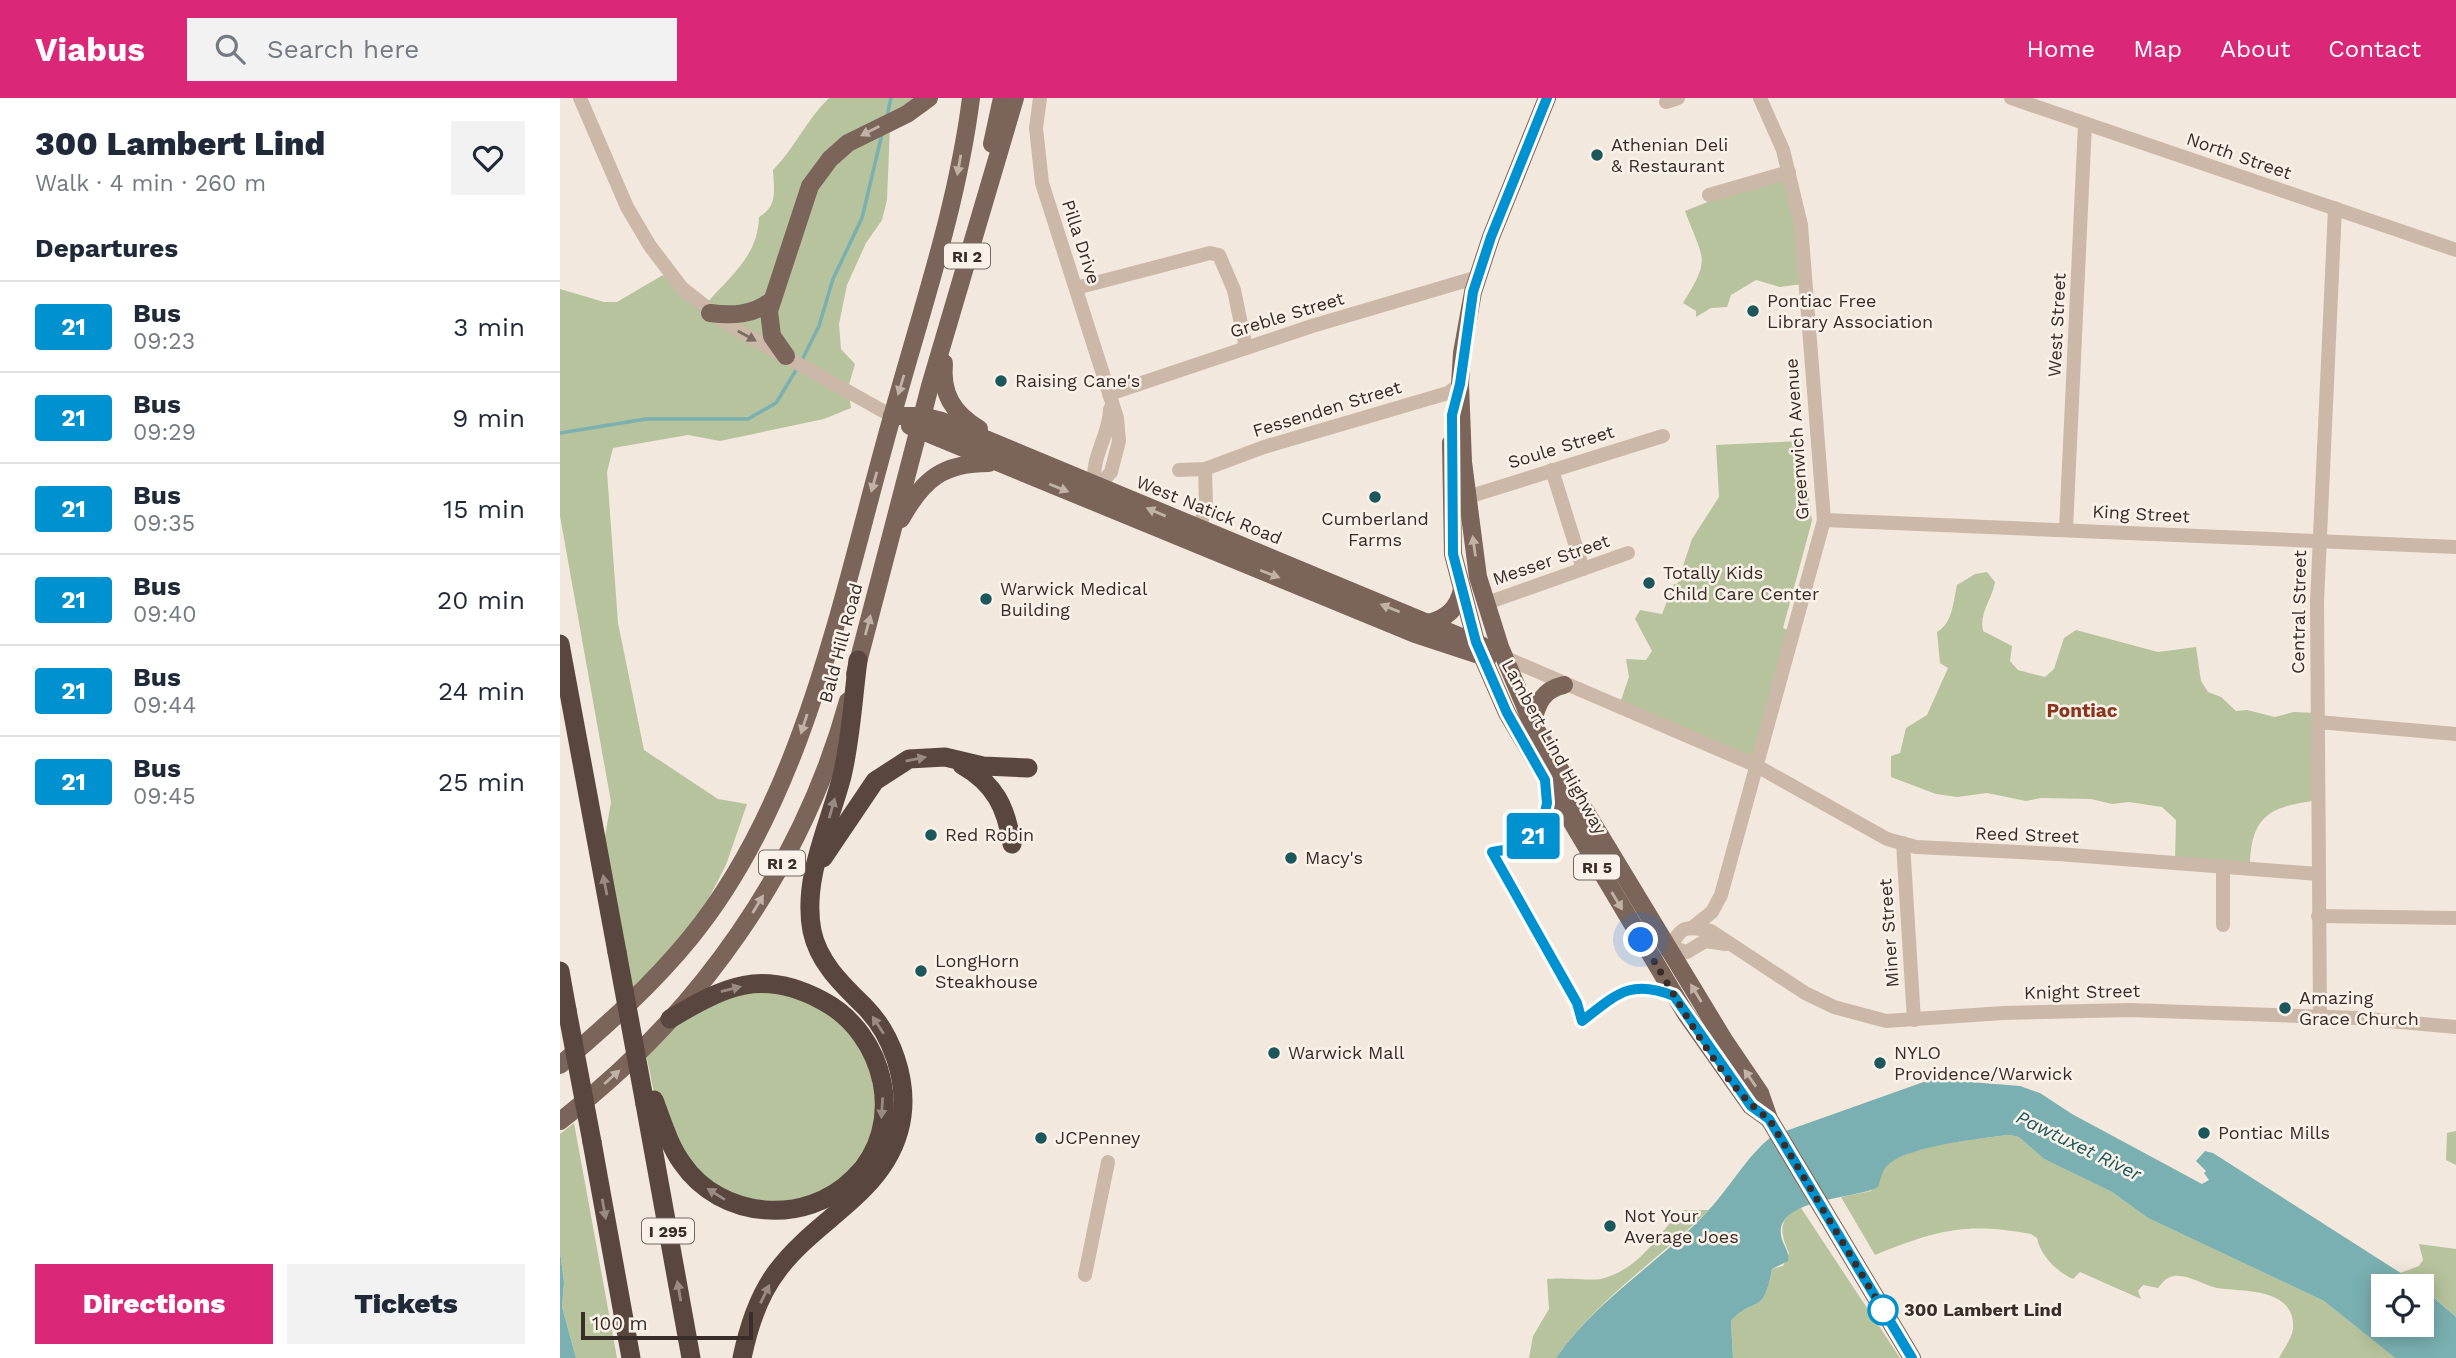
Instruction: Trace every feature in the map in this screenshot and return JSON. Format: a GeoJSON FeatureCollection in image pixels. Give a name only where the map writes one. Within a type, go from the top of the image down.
{"type":"FeatureCollection","features":[{"type":"Feature","properties":{"kind":"highway"},"geometry":{"type":"LineString","coordinates":[[560,645],[617,952],[633,1003],[650,1102],[681,1162],[694,1178],[726,1201],[765,1211],[803,1207],[841,1190],[856,1176],[867,1160],[881,1123],[882,1073],[862,1032],[846,1017],[810,994],[791,987],[752,984],[716,992],[670,1019]]}},
{"type":"Feature","properties":{"kind":"highway"},"geometry":{"type":"LineString","coordinates":[[742,1358],[755,1313],[778,1269],[868,1186],[892,1150],[902,1115],[901,1082],[888,1043],[871,1015],[826,965],[814,941],[810,914],[814,874],[842,774],[858,660]]}},
{"type":"Feature","properties":{"kind":"highway"},"geometry":{"type":"LineString","coordinates":[[814,874],[874,780],[909,758],[945,757],[983,766],[1028,768]]}},
{"type":"Feature","properties":{"kind":"highway"},"geometry":{"type":"LineString","coordinates":[[945,757],[979,775],[998,795],[1004,807],[1012,844]]}},
{"type":"Feature","properties":{"kind":"highway"},"geometry":{"type":"LineString","coordinates":[[560,971],[631,1358]]}},
{"type":"Feature","properties":{"kind":"highway","name":"I 295"},"geometry":{"type":"LineString","coordinates":[[650,1102],[691,1358]]}},
{"type":"Feature","properties":{"kind":"main road"},"geometry":{"type":"LineString","coordinates":[[790,358],[772,336],[771,301],[802,207],[817,176],[848,143],[907,114],[929,98]]}},
{"type":"Feature","properties":{"kind":"main road","name":"Bald Hill Road"},"geometry":{"type":"LineString","coordinates":[[560,1065],[615,1020],[692,936],[760,830],[785,776],[805,721],[947,229],[971,98]]}},
{"type":"Feature","properties":{"kind":"main road"},"geometry":{"type":"LineString","coordinates":[[983,200],[995,121],[1002,98]]}},
{"type":"Feature","properties":{"kind":"main road","name":"Bald Hill Road"},"geometry":{"type":"LineString","coordinates":[[560,1121],[619,1070],[670,1019],[749,919],[794,841],[819,789],[838,737],[956,296],[1015,98]]}},
{"type":"Feature","properties":{"kind":"main road","name":"Lambert Lind Highway"},"geometry":{"type":"LineString","coordinates":[[1546,98],[1478,276],[1462,353],[1460,384],[1467,498],[1478,577],[1532,723],[1724,1040],[1760,1093],[1769,1119],[1912,1358]]}},
{"type":"Feature","properties":{"kind":"main road"},"geometry":{"type":"LineString","coordinates":[[956,296],[943,378],[948,399],[968,422],[1030,458]]}},
{"type":"Feature","properties":{"kind":"main road"},"geometry":{"type":"LineString","coordinates":[[710,313],[728,315],[759,310],[771,301]]}},
{"type":"Feature","properties":{"kind":"main road","name":"Lambert Lind Highway"},"geometry":{"type":"LineString","coordinates":[[1460,384],[1452,415],[1453,554],[1479,650],[1507,713],[1545,780],[1705,1044],[1751,1106],[1769,1119]]}},
{"type":"Feature","properties":{"kind":"main road","name":"West Natick Road"},"geometry":{"type":"LineString","coordinates":[[892,416],[1030,458],[1092,493],[1479,650],[1506,658]]}},
{"type":"Feature","properties":{"kind":"main road","name":"West Natick Road"},"geometry":{"type":"LineString","coordinates":[[921,423],[996,463],[1199,529],[1427,623],[1479,650]]}},
{"type":"Feature","properties":{"kind":"main road"},"geometry":{"type":"LineString","coordinates":[[890,539],[908,508],[943,470],[967,463],[996,463]]}},
{"type":"Feature","properties":{"kind":"main road"},"geometry":{"type":"LineString","coordinates":[[1427,623],[1441,620],[1452,610],[1459,602],[1462,589]]}},
{"type":"Feature","properties":{"kind":"main road"},"geometry":{"type":"LineString","coordinates":[[1532,723],[1543,695],[1552,688],[1564,685]]}},
{"type":"Feature","properties":{"kind":"street","name":"West Natick Road"},"geometry":{"type":"LineString","coordinates":[[580,98],[612,177],[649,246],[682,288],[710,313],[892,416]]}},
{"type":"Feature","properties":{"kind":"street","name":"Pilla Drive"},"geometry":{"type":"LineString","coordinates":[[1040,98],[1036,128],[1042,183],[1109,394],[1109,423],[1093,471],[1092,493]]}},
{"type":"Feature","properties":{"kind":"street","name":"Greenwich Avenue"},"geometry":{"type":"LineString","coordinates":[[1693,927],[1713,912],[1721,895],[1755,765],[1779,694],[1825,520],[1801,225],[1788,172],[1760,98]]}},
{"type":"Feature","properties":{"kind":"street","name":"North Street"},"geometry":{"type":"LineString","coordinates":[[2011,98],[2456,250]]}},
{"type":"Feature","properties":{"kind":"street","name":"West Street"},"geometry":{"type":"LineString","coordinates":[[2066,528],[2085,124]]}},
{"type":"Feature","properties":{"kind":"street"},"geometry":{"type":"LineString","coordinates":[[1709,195],[1788,172]]}},
{"type":"Feature","properties":{"kind":"street","name":"Central Street"},"geometry":{"type":"LineString","coordinates":[[2319,1016],[2319,543],[2335,208]]}},
{"type":"Feature","properties":{"kind":"street"},"geometry":{"type":"LineString","coordinates":[[1076,288],[1179,260],[1219,255],[1227,269],[1241,316],[1245,348]]}},
{"type":"Feature","properties":{"kind":"street","name":"Greble Street"},"geometry":{"type":"LineString","coordinates":[[1109,394],[1245,348],[1478,276]]}},
{"type":"Feature","properties":{"kind":"street","name":"Fessenden Street"},"geometry":{"type":"LineString","coordinates":[[1179,470],[1205,469],[1264,447],[1448,393],[1460,384]]}},
{"type":"Feature","properties":{"kind":"street","name":"Soule Street"},"geometry":{"type":"LineString","coordinates":[[1471,496],[1663,436]]}},
{"type":"Feature","properties":{"kind":"street"},"geometry":{"type":"LineString","coordinates":[[1199,529],[1206,506],[1205,469]]}},
{"type":"Feature","properties":{"kind":"street"},"geometry":{"type":"LineString","coordinates":[[1552,470],[1583,569]]}},
{"type":"Feature","properties":{"kind":"street","name":"King Street"},"geometry":{"type":"LineString","coordinates":[[1825,520],[2066,528],[2319,543],[2456,547]]}},
{"type":"Feature","properties":{"kind":"street","name":"Messer Street"},"geometry":{"type":"LineString","coordinates":[[1487,603],[1628,553]]}},
{"type":"Feature","properties":{"kind":"street","name":"West Natick Road"},"geometry":{"type":"LineString","coordinates":[[1506,658],[1755,765]]}},
{"type":"Feature","properties":{"kind":"street"},"geometry":{"type":"LineString","coordinates":[[2318,722],[2456,733]]}},
{"type":"Feature","properties":{"kind":"street","name":"Reed Street"},"geometry":{"type":"LineString","coordinates":[[1755,765],[1887,839],[1935,850],[2058,854],[2318,874]]}},
{"type":"Feature","properties":{"kind":"street","name":"Miner Street"},"geometry":{"type":"LineString","coordinates":[[1903,843],[1914,1020]]}},
{"type":"Feature","properties":{"kind":"street"},"geometry":{"type":"LineString","coordinates":[[2223,866],[2223,925]]}},
{"type":"Feature","properties":{"kind":"street"},"geometry":{"type":"LineString","coordinates":[[2318,916],[2456,918]]}},
{"type":"Feature","properties":{"kind":"street"},"geometry":{"type":"LineString","coordinates":[[1669,947],[1676,933],[1693,927]]}},
{"type":"Feature","properties":{"kind":"street","name":"Knight Street"},"geometry":{"type":"LineString","coordinates":[[1693,927],[1711,931],[1796,988],[1833,1007],[1885,1021],[2003,1013],[2130,1010],[2319,1016],[2456,1027]]}},
{"type":"Feature","properties":{"kind":"street"},"geometry":{"type":"LineString","coordinates":[[1651,954],[1669,947],[1687,952],[1704,941],[1727,944]]}},
{"type":"Feature","properties":{"kind":"street"},"geometry":{"type":"LineString","coordinates":[[1085,1275],[1108,1162]]}},
{"type":"Feature","properties":{"kind":"green space"},"geometry":{"type":"Polygon","coordinates":[[[829,98],[929,98],[890,126],[887,200],[882,220],[866,243],[847,285],[839,324],[841,349],[855,364],[848,388],[851,408],[824,419],[720,441],[688,435],[613,448],[607,472],[618,623],[644,750],[718,799],[747,804],[726,865],[697,921],[634,999],[602,854],[611,802],[560,516],[560,289],[604,302],[617,302],[663,275],[705,305],[748,255],[754,244],[759,217],[772,203],[773,170],[829,98]]]}},
{"type":"Feature","properties":{"kind":"green space"},"geometry":{"type":"Polygon","coordinates":[[[1790,177],[1802,284],[1780,287],[1756,280],[1731,295],[1727,307],[1711,308],[1696,317],[1696,311],[1683,303],[1698,276],[1702,258],[1685,211],[1725,195],[1790,177]]]}},
{"type":"Feature","properties":{"kind":"green space"},"geometry":{"type":"Polygon","coordinates":[[[1802,441],[1812,521],[1783,628],[1795,633],[1755,764],[1617,712],[1629,677],[1626,659],[1646,660],[1652,651],[1635,619],[1640,610],[1662,614],[1674,584],[1677,584],[1692,539],[1719,497],[1716,445],[1802,441]]]}},
{"type":"Feature","properties":{"kind":"green space"},"geometry":{"type":"Polygon","coordinates":[[[1987,572],[1995,582],[1984,612],[1983,631],[2012,646],[2010,661],[2018,670],[2045,677],[2054,669],[2064,638],[2076,630],[2158,652],[2196,647],[2201,681],[2208,692],[2221,697],[2236,711],[2247,710],[2275,717],[2294,712],[2317,713],[2320,800],[2289,805],[2268,815],[2255,834],[2250,865],[2175,861],[2176,820],[2162,807],[2129,802],[2112,804],[2091,799],[2041,798],[2026,801],[1987,793],[1957,797],[1936,794],[1891,777],[1891,756],[1900,753],[1906,728],[1927,715],[1948,668],[1940,663],[1937,632],[1949,618],[1957,585],[1975,574],[1987,572]]]}},
{"type":"Feature","properties":{"kind":"green space"},"geometry":{"type":"Polygon","coordinates":[[[771,984],[862,1030],[881,1128],[829,1196],[749,1208],[683,1162],[656,1103],[646,1054],[668,1020],[771,984]]]}},
{"type":"Feature","properties":{"kind":"green space"},"geometry":{"type":"Polygon","coordinates":[[[574,1123],[617,1358],[576,1358],[562,1307],[564,1282],[560,1251],[560,1134],[574,1123]]]}},
{"type":"Feature","properties":{"kind":"green space"},"geometry":{"type":"Polygon","coordinates":[[[2456,1131],[2456,1165],[2446,1160],[2447,1133],[2456,1131]]]}},
{"type":"Feature","properties":{"kind":"green space"},"geometry":{"type":"Polygon","coordinates":[[[2010,1135],[2019,1137],[2044,1159],[2112,1192],[2148,1218],[2324,1301],[2395,1358],[2279,1358],[2293,1329],[2292,1315],[2286,1305],[2277,1299],[2266,1294],[2217,1288],[2188,1277],[2176,1276],[2166,1279],[2158,1288],[2143,1285],[2138,1291],[2141,1299],[2080,1272],[2073,1279],[2067,1276],[2050,1262],[2037,1238],[2031,1234],[1988,1229],[1952,1231],[1916,1239],[1875,1255],[1841,1197],[1871,1191],[1886,1166],[1905,1154],[1950,1143],[2010,1135]]]}},
{"type":"Feature","properties":{"kind":"green space"},"geometry":{"type":"Polygon","coordinates":[[[1801,1208],[1900,1358],[1733,1358],[1731,1321],[1762,1300],[1772,1269],[1783,1266],[1789,1253],[1783,1233],[1784,1221],[1793,1211],[1801,1208]]]}},
{"type":"Feature","properties":{"kind":"green space"},"geometry":{"type":"Polygon","coordinates":[[[1682,1210],[1709,1210],[1609,1298],[1556,1358],[1529,1358],[1533,1336],[1549,1309],[1547,1279],[1601,1279],[1615,1274],[1638,1259],[1682,1210]]]}},
{"type":"Feature","properties":{"kind":"green space"},"geometry":{"type":"Polygon","coordinates":[[[2419,1244],[2456,1249],[2456,1317],[2434,1297],[2434,1274],[2400,1273],[2419,1266],[2423,1260],[2419,1244]]]}},
{"type":"Feature","properties":{"kind":"water","name":"Pawtuxet River"},"geometry":{"type":"Polygon","coordinates":[[[1932,1079],[2020,1086],[2040,1093],[2072,1114],[2202,1184],[2209,1180],[2204,1173],[2206,1171],[2196,1161],[2205,1151],[2213,1153],[2402,1274],[2371,1274],[2371,1337],[2434,1337],[2434,1298],[2456,1317],[2456,1358],[2395,1358],[2324,1301],[2148,1218],[2112,1192],[2044,1159],[2019,1137],[2010,1135],[1947,1144],[1900,1157],[1887,1165],[1878,1187],[1820,1202],[1791,1214],[1783,1223],[1781,1235],[1788,1261],[1772,1269],[1762,1300],[1731,1321],[1733,1358],[1556,1358],[1590,1318],[1706,1213],[1772,1136],[1932,1079]]]}},
{"type":"Feature","properties":{"kind":"water"},"geometry":{"type":"Polygon","coordinates":[[[560,1251],[564,1282],[562,1307],[576,1358],[560,1358],[560,1251]]]}},
{"type":"Feature","properties":{"kind":"waterway"},"geometry":{"type":"LineString","coordinates":[[887,116],[891,98]]}},
{"type":"Feature","properties":{"kind":"waterway"},"geometry":{"type":"LineString","coordinates":[[802,360],[819,326],[833,279],[862,218],[882,134]]}},
{"type":"Feature","properties":{"kind":"waterway"},"geometry":{"type":"LineString","coordinates":[[560,433],[646,419],[748,419],[776,403],[798,367]]}},
{"type":"Feature","properties":{"kind":"bus line","name":"21"},"geometry":{"type":"LineString","coordinates":[[1547,98],[1491,237],[1473,292],[1462,353],[1460,384],[1452,415],[1453,554],[1482,658],[1507,713],[1545,780],[1547,803],[1543,822],[1531,838],[1516,848],[1492,852],[1577,1003],[1582,1021],[1622,991],[1639,987],[1655,988],[1674,996],[1705,1044],[1751,1106],[1769,1119],[1912,1358]]}},
{"type":"Feature","properties":{"kind":"place","name":"Athenian Deli & Restaurant"},"geometry":{"type":"Point","coordinates":[1597,155]}},
{"type":"Feature","properties":{"kind":"place","name":"Pontiac Free Library Association"},"geometry":{"type":"Point","coordinates":[1753,311]}},
{"type":"Feature","properties":{"kind":"place","name":"Raising Cane's"},"geometry":{"type":"Point","coordinates":[1001,381]}},
{"type":"Feature","properties":{"kind":"place","name":"Cumberland Farms"},"geometry":{"type":"Point","coordinates":[1375,497]}},
{"type":"Feature","properties":{"kind":"place","name":"Totally Kids Child Care Center"},"geometry":{"type":"Point","coordinates":[1649,583]}},
{"type":"Feature","properties":{"kind":"place","name":"Warwick Medical Building"},"geometry":{"type":"Point","coordinates":[986,599]}},
{"type":"Feature","properties":{"kind":"place","name":"Red Robin"},"geometry":{"type":"Point","coordinates":[931,835]}},
{"type":"Feature","properties":{"kind":"place","name":"Macy's"},"geometry":{"type":"Point","coordinates":[1291,858]}},
{"type":"Feature","properties":{"kind":"place","name":"LongHorn Steakhouse"},"geometry":{"type":"Point","coordinates":[921,971]}},
{"type":"Feature","properties":{"kind":"place","name":"Amazing Grace Church"},"geometry":{"type":"Point","coordinates":[2285,1008]}},
{"type":"Feature","properties":{"kind":"place","name":"Warwick Mall"},"geometry":{"type":"Point","coordinates":[1274,1053]}},
{"type":"Feature","properties":{"kind":"place","name":"NYLO Providence/Warwick"},"geometry":{"type":"Point","coordinates":[1880,1063]}},
{"type":"Feature","properties":{"kind":"place","name":"Pontiac Mills"},"geometry":{"type":"Point","coordinates":[2204,1133]}},
{"type":"Feature","properties":{"kind":"place","name":"JCPenney"},"geometry":{"type":"Point","coordinates":[1041,1138]}},
{"type":"Feature","properties":{"kind":"place","name":"Not Your Average Joes"},"geometry":{"type":"Point","coordinates":[1610,1226]}},
{"type":"Feature","properties":{"kind":"place","name":"300 Lambert Lind"},"geometry":{"type":"Point","coordinates":[1883,1310]}},
{"type":"Feature","properties":{"kind":"district","name":"Pontiac"},"geometry":{"type":"Point","coordinates":[2082,710]}},
{"type":"Feature","properties":{"kind":"route"},"geometry":{"type":"LineString","coordinates":[[1641,940],[1705,1044],[1751,1106],[1769,1119],[1883,1310]]}}]}
